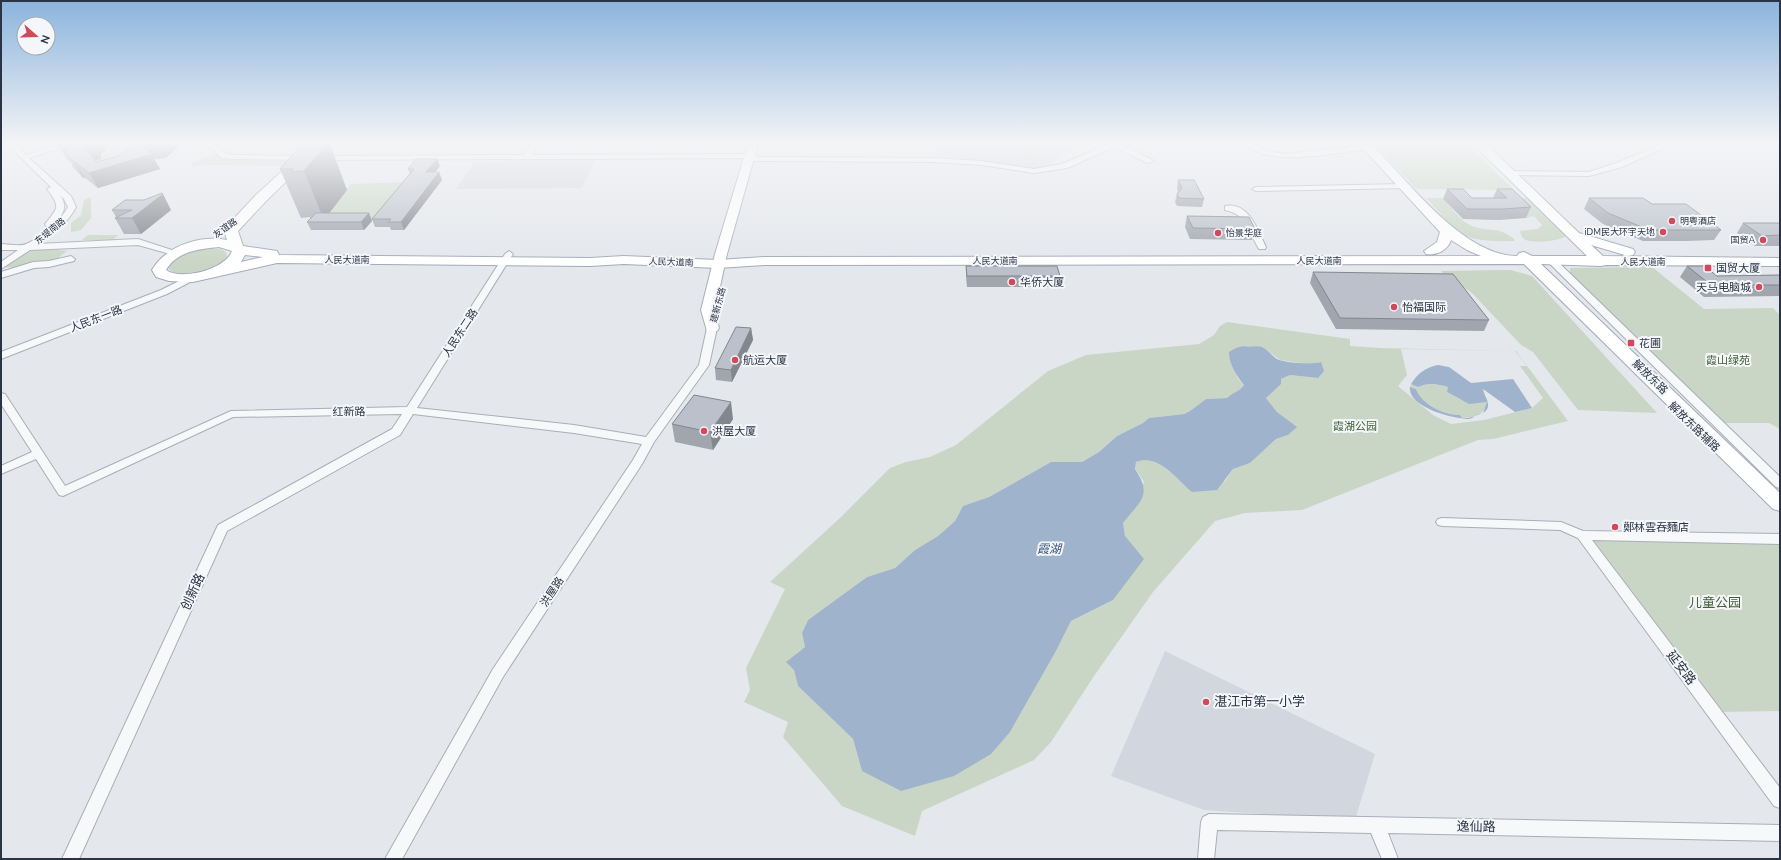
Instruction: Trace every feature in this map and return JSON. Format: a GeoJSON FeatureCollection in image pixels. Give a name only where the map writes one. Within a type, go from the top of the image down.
{"type":"FeatureCollection","features":[{"type":"Feature","properties":{"kind":"main road","name":"友谊路"},"geometry":{"type":"LineString","coordinates":[[181,251],[225,229],[276,184]]}},
{"type":"Feature","properties":{"kind":"main road"},"geometry":{"type":"LineString","coordinates":[[1521,184],[1596,257]]}},
{"type":"Feature","properties":{"kind":"main road"},"geometry":{"type":"LineString","coordinates":[[1404,186],[1447,231],[1482,252],[1528,258]]}},
{"type":"Feature","properties":{"kind":"main road","name":"友谊路"},"geometry":{"type":"LineString","coordinates":[[237,248],[231,230],[260,199]]}},
{"type":"Feature","properties":{"kind":"main road"},"geometry":{"type":"LineString","coordinates":[[1431,251],[1443,244],[1447,231]]}},
{"type":"Feature","properties":{"kind":"main road"},"geometry":{"type":"LineString","coordinates":[[1571,233],[1606,246],[1628,252]]}},
{"type":"Feature","properties":{"kind":"main road","name":"人民大道南"},"geometry":{"type":"LineString","coordinates":[[181,251],[208,244],[228,244],[237,248],[263,254],[624,260],[724,259],[765,261],[1528,258],[1596,257],[1628,252],[1780,251]]}},
{"type":"Feature","properties":{"kind":"main road"},"geometry":{"type":"LineString","coordinates":[[181,251],[161,264],[159,270],[161,274],[172,278],[189,279],[211,274],[230,265],[239,255],[237,248]]}},
{"type":"Feature","properties":{"kind":"main road","name":"人民大道南"},"geometry":{"type":"LineString","coordinates":[[724,259],[762,255],[1431,251],[1482,252]]}},
{"type":"Feature","properties":{"kind":"main road","name":"人民大道南"},"geometry":{"type":"LineString","coordinates":[[1528,258],[1596,257],[1780,262]]}},
{"type":"Feature","properties":{"kind":"main road","name":"人民大道南"},"geometry":{"type":"LineString","coordinates":[[211,274],[277,259],[508,258]]}},
{"type":"Feature","properties":{"kind":"main road","name":"解放东路"},"geometry":{"type":"LineString","coordinates":[[1528,258],[1780,494]]}},
{"type":"Feature","properties":{"kind":"main road","name":"解放东路"},"geometry":{"type":"LineString","coordinates":[[1528,258],[1780,504]]}},
{"type":"Feature","properties":{"kind":"street","name":"东堤南路"},"geometry":{"type":"LineString","coordinates":[[2,263],[16,247],[37,233],[59,215],[61,203],[58,196],[46,184]]}},
{"type":"Feature","properties":{"kind":"street","name":"东堤南路"},"geometry":{"type":"LineString","coordinates":[[2,263],[30,247],[60,224],[71,210],[71,204],[68,198],[52,184]]}},
{"type":"Feature","properties":{"kind":"street","name":"建新东路"},"geometry":{"type":"LineString","coordinates":[[712,328],[719,308],[724,259],[744,184]]}},
{"type":"Feature","properties":{"kind":"street"},"geometry":{"type":"LineString","coordinates":[[1256,189],[1404,186]]}},
{"type":"Feature","properties":{"kind":"street"},"geometry":{"type":"LineString","coordinates":[[1228,208],[1240,211],[1247,217],[1262,247]]}},
{"type":"Feature","properties":{"kind":"street"},"geometry":{"type":"LineString","coordinates":[[60,224],[52,233],[54,238],[62,243],[83,244]]}},
{"type":"Feature","properties":{"kind":"street"},"geometry":{"type":"LineString","coordinates":[[1,247],[138,242],[181,251]]}},
{"type":"Feature","properties":{"kind":"street","name":"人民东二路"},"geometry":{"type":"LineString","coordinates":[[409,410],[508,258]]}},
{"type":"Feature","properties":{"kind":"street","name":"解放东路辅路"},"geometry":{"type":"LineString","coordinates":[[1528,258],[1780,484]]}},
{"type":"Feature","properties":{"kind":"street","name":"解放东路辅路"},"geometry":{"type":"LineString","coordinates":[[1528,258],[1780,511]]}},
{"type":"Feature","properties":{"kind":"street"},"geometry":{"type":"LineString","coordinates":[[2,263],[33,265],[50,264],[71,259]]}},
{"type":"Feature","properties":{"kind":"street"},"geometry":{"type":"LineString","coordinates":[[1,275],[33,265]]}},
{"type":"Feature","properties":{"kind":"street","name":"人民东一路"},"geometry":{"type":"LineString","coordinates":[[1,356],[164,292],[189,279]]}},
{"type":"Feature","properties":{"kind":"street","name":"洪屋路"},"geometry":{"type":"LineString","coordinates":[[393,859],[498,673],[638,461],[649,441],[704,365],[712,328]]}},
{"type":"Feature","properties":{"kind":"street"},"geometry":{"type":"LineString","coordinates":[[1,396],[38,454],[1,470]]}},
{"type":"Feature","properties":{"kind":"street","name":"红新路"},"geometry":{"type":"LineString","coordinates":[[38,454],[63,492],[231,414],[409,410],[574,429],[649,441]]}},
{"type":"Feature","properties":{"kind":"street","name":"创新路"},"geometry":{"type":"LineString","coordinates":[[70,859],[222,528],[396,432],[409,410]]}},
{"type":"Feature","properties":{"kind":"street"},"geometry":{"type":"LineString","coordinates":[[1442,522],[1561,526],[1582,535],[1780,539]]}},
{"type":"Feature","properties":{"kind":"street","name":"延安路"},"geometry":{"type":"LineString","coordinates":[[1582,535],[1780,801]]}},
{"type":"Feature","properties":{"kind":"street","name":"逸仙路"},"geometry":{"type":"LineString","coordinates":[[1206,859],[1209,822],[1780,832]]}},
{"type":"Feature","properties":{"kind":"street"},"geometry":{"type":"LineString","coordinates":[[1376,826],[1390,859]]}},
{"type":"Feature","properties":{"kind":"shaded area"},"geometry":{"type":"Polygon","coordinates":[[[459,184],[584,184],[582,188],[456,189],[459,184]]]}},
{"type":"Feature","properties":{"kind":"shaded area","name":"湛江市第一小学"},"geometry":{"type":"Polygon","coordinates":[[[1165,651],[1375,754],[1355,820],[1204,810],[1111,776],[1165,651]]]}},
{"type":"Feature","properties":{"kind":"green space"},"geometry":{"type":"Polygon","coordinates":[[[351,184],[406,184],[381,220],[313,221],[351,184]]]}},
{"type":"Feature","properties":{"kind":"green space"},"geometry":{"type":"Polygon","coordinates":[[[1412,184],[1508,184],[1514,190],[1416,189],[1412,184]]]}},
{"type":"Feature","properties":{"kind":"green space"},"geometry":{"type":"Polygon","coordinates":[[[91,197],[91,218],[81,230],[71,232],[71,223],[81,215],[84,200],[91,197]]]}},
{"type":"Feature","properties":{"kind":"green space"},"geometry":{"type":"Polygon","coordinates":[[[1426,198],[1442,198],[1458,216],[1468,224],[1474,227],[1496,230],[1508,234],[1514,239],[1514,241],[1482,240],[1464,235],[1449,223],[1426,198]]]}},
{"type":"Feature","properties":{"kind":"green space"},"geometry":{"type":"Polygon","coordinates":[[[1506,198],[1531,198],[1566,236],[1563,238],[1545,241],[1528,241],[1524,239],[1520,231],[1538,229],[1542,225],[1534,216],[1526,218],[1506,198]]]}},
{"type":"Feature","properties":{"kind":"green space"},"geometry":{"type":"Polygon","coordinates":[[[88,235],[118,235],[113,240],[82,240],[88,235]]]}},
{"type":"Feature","properties":{"kind":"green space"},"geometry":{"type":"Polygon","coordinates":[[[30,247],[67,251],[46,267],[1,267],[1,264],[30,247]]]}},
{"type":"Feature","properties":{"kind":"green space"},"geometry":{"type":"Polygon","coordinates":[[[206,249],[220,249],[226,252],[227,258],[216,267],[199,273],[182,274],[175,273],[169,269],[173,260],[183,254],[206,249]]]}},
{"type":"Feature","properties":{"kind":"green space","name":"霞山绿苑"},"geometry":{"type":"Polygon","coordinates":[[[1652,267],[1704,309],[1773,308],[1780,315],[1780,429],[1769,423],[1720,423],[1570,275],[1570,268],[1652,267]]]}},
{"type":"Feature","properties":{"kind":"green space"},"geometry":{"type":"Polygon","coordinates":[[[1510,270],[1532,276],[1657,413],[1578,410],[1533,352],[1521,345],[1472,293],[1462,286],[1451,285],[1441,271],[1510,270]]]}},
{"type":"Feature","properties":{"kind":"green space","name":"霞湖公园"},"geometry":{"type":"Polygon","coordinates":[[[1227,322],[1350,339],[1350,346],[1516,351],[1568,421],[1493,439],[1478,440],[1302,510],[1245,513],[1215,521],[1153,592],[1094,676],[1051,742],[1034,760],[922,811],[915,836],[842,806],[783,737],[788,722],[744,702],[750,690],[746,668],[785,589],[770,582],[840,518],[890,468],[906,462],[930,457],[956,445],[1048,371],[1086,355],[1199,344],[1214,335],[1220,326],[1227,322]],[[1243,346],[1229,356],[1238,379],[1244,385],[1227,398],[1206,399],[1184,414],[1149,418],[1143,423],[1117,436],[1099,452],[1082,462],[1051,462],[989,497],[963,506],[955,521],[938,536],[915,550],[895,568],[867,577],[808,620],[802,633],[805,647],[796,654],[794,670],[798,686],[853,739],[862,771],[1010,732],[1056,651],[1071,621],[1113,600],[1125,536],[1123,523],[1144,482],[1135,468],[1136,462],[1144,460],[1160,464],[1192,492],[1225,481],[1233,469],[1250,463],[1276,439],[1288,435],[1296,427],[1277,412],[1266,398],[1281,379],[1290,375],[1318,378],[1320,363],[1313,365],[1280,360],[1263,347],[1252,348],[1243,346]],[[1401,349],[1407,375],[1398,386],[1433,415],[1451,424],[1484,420],[1532,408],[1543,398],[1520,366],[1527,366],[1515,351],[1401,349]]]}},
{"type":"Feature","properties":{"kind":"green space"},"geometry":{"type":"Polygon","coordinates":[[[1411,384],[1418,387],[1426,384],[1433,384],[1449,387],[1447,392],[1461,400],[1487,402],[1486,406],[1482,412],[1478,414],[1462,418],[1460,415],[1454,415],[1441,411],[1428,404],[1419,395],[1416,389],[1410,387],[1411,384]]]}},
{"type":"Feature","properties":{"kind":"green space","name":"儿童公园"},"geometry":{"type":"Polygon","coordinates":[[[1582,535],[1780,539],[1780,711],[1714,712],[1582,535]]]}},
{"type":"Feature","properties":{"kind":"water","name":"霞湖"},"geometry":{"type":"Polygon","coordinates":[[[1243,346],[1262,347],[1277,359],[1286,362],[1321,362],[1324,371],[1318,378],[1290,375],[1281,379],[1281,384],[1266,398],[1277,412],[1297,427],[1288,435],[1276,439],[1250,463],[1233,469],[1217,490],[1192,492],[1160,464],[1144,460],[1136,462],[1135,469],[1140,478],[1144,492],[1139,503],[1123,523],[1125,536],[1144,559],[1113,600],[1071,621],[1056,651],[1010,732],[991,754],[954,776],[901,791],[862,771],[853,739],[798,686],[794,670],[786,662],[805,647],[802,633],[808,620],[867,577],[895,568],[915,550],[938,536],[955,521],[963,506],[989,497],[1051,462],[1082,462],[1099,452],[1117,436],[1143,423],[1149,418],[1184,414],[1206,399],[1227,398],[1244,385],[1234,369],[1229,356],[1229,352],[1243,346]]]}},
{"type":"Feature","properties":{"kind":"water"},"geometry":{"type":"Polygon","coordinates":[[[1438,365],[1449,367],[1471,383],[1513,379],[1532,408],[1515,412],[1483,389],[1487,400],[1488,407],[1483,413],[1487,402],[1469,404],[1447,392],[1448,387],[1426,384],[1418,387],[1411,384],[1422,372],[1430,367],[1438,365]]]}},
{"type":"Feature","properties":{"kind":"water"},"geometry":{"type":"Polygon","coordinates":[[[1410,387],[1416,389],[1423,400],[1434,408],[1454,415],[1460,415],[1462,418],[1475,416],[1469,419],[1452,417],[1423,406],[1411,394],[1410,387]]]}},
{"type":"Feature","properties":{"kind":"building"},"geometry":{"type":"Polygon","coordinates":[[[401,184],[430,184],[401,222],[388,222],[391,219],[372,219],[401,184]]]}},
{"type":"Feature","properties":{"kind":"building"},"geometry":{"type":"Polygon","coordinates":[[[1180,184],[1196,184],[1204,199],[1179,198],[1177,194],[1182,188],[1180,184]]]}},
{"type":"Feature","properties":{"kind":"building"},"geometry":{"type":"Polygon","coordinates":[[[1447,189],[1463,189],[1472,198],[1507,198],[1497,189],[1512,189],[1531,207],[1467,209],[1447,189]]]}},
{"type":"Feature","properties":{"kind":"building"},"geometry":{"type":"Polygon","coordinates":[[[162,193],[163,194],[132,218],[115,218],[132,210],[112,210],[125,200],[144,200],[162,193]]]}},
{"type":"Feature","properties":{"kind":"building"},"geometry":{"type":"Polygon","coordinates":[[[1589,198],[1643,198],[1652,204],[1686,204],[1721,230],[1649,230],[1608,213],[1589,198]]]}},
{"type":"Feature","properties":{"kind":"building"},"geometry":{"type":"Polygon","coordinates":[[[316,213],[369,213],[361,222],[307,222],[316,213]]]}},
{"type":"Feature","properties":{"kind":"building"},"geometry":{"type":"Polygon","coordinates":[[[1187,216],[1249,217],[1255,229],[1193,228],[1187,216]]]}},
{"type":"Feature","properties":{"kind":"building"},"geometry":{"type":"Polygon","coordinates":[[[1743,223],[1780,223],[1780,235],[1762,236],[1743,223]]]}},
{"type":"Feature","properties":{"kind":"building"},"geometry":{"type":"Polygon","coordinates":[[[966,266],[1057,266],[1060,276],[967,276],[966,266]]]}},
{"type":"Feature","properties":{"kind":"building"},"geometry":{"type":"Polygon","coordinates":[[[1687,266],[1704,266],[1717,276],[1780,275],[1780,285],[1711,285],[1687,266]]]}},
{"type":"Feature","properties":{"kind":"building","name":"怡福国际"},"geometry":{"type":"Polygon","coordinates":[[[1313,272],[1453,274],[1489,320],[1340,318],[1313,272]]]}},
{"type":"Feature","properties":{"kind":"building"},"geometry":{"type":"Polygon","coordinates":[[[736,327],[751,328],[731,370],[715,368],[736,327]]]}},
{"type":"Feature","properties":{"kind":"building"},"geometry":{"type":"Polygon","coordinates":[[[694,395],[731,402],[710,432],[672,424],[694,395]]]}},
{"type":"Feature","properties":{"kind":"place","name":"明粤酒店"},"geometry":{"type":"Point","coordinates":[1672,221]}},
{"type":"Feature","properties":{"kind":"place","name":"iDM民大环宇天地"},"geometry":{"type":"Point","coordinates":[1663,232]}},
{"type":"Feature","properties":{"kind":"place","name":"怡景华庭"},"geometry":{"type":"Point","coordinates":[1218,233]}},
{"type":"Feature","properties":{"kind":"place","name":"国贸A"},"geometry":{"type":"Point","coordinates":[1763,240]}},
{"type":"Feature","properties":{"kind":"place","name":"国贸大厦"},"geometry":{"type":"Point","coordinates":[1708,268]}},
{"type":"Feature","properties":{"kind":"place","name":"华侨大厦"},"geometry":{"type":"Point","coordinates":[1012,282]}},
{"type":"Feature","properties":{"kind":"place","name":"天马电脑城"},"geometry":{"type":"Point","coordinates":[1759,287]}},
{"type":"Feature","properties":{"kind":"place","name":"怡福国际"},"geometry":{"type":"Point","coordinates":[1394,307]}},
{"type":"Feature","properties":{"kind":"place","name":"花圃"},"geometry":{"type":"Point","coordinates":[1631,343]}},
{"type":"Feature","properties":{"kind":"place","name":"航运大厦"},"geometry":{"type":"Point","coordinates":[735,360]}},
{"type":"Feature","properties":{"kind":"place","name":"洪屋大厦"},"geometry":{"type":"Point","coordinates":[704,431]}},
{"type":"Feature","properties":{"kind":"place","name":"鄭林雲吞麵店"},"geometry":{"type":"Point","coordinates":[1615,527]}},
{"type":"Feature","properties":{"kind":"place","name":"湛江市第一小学"},"geometry":{"type":"Point","coordinates":[1206,702]}}]}
